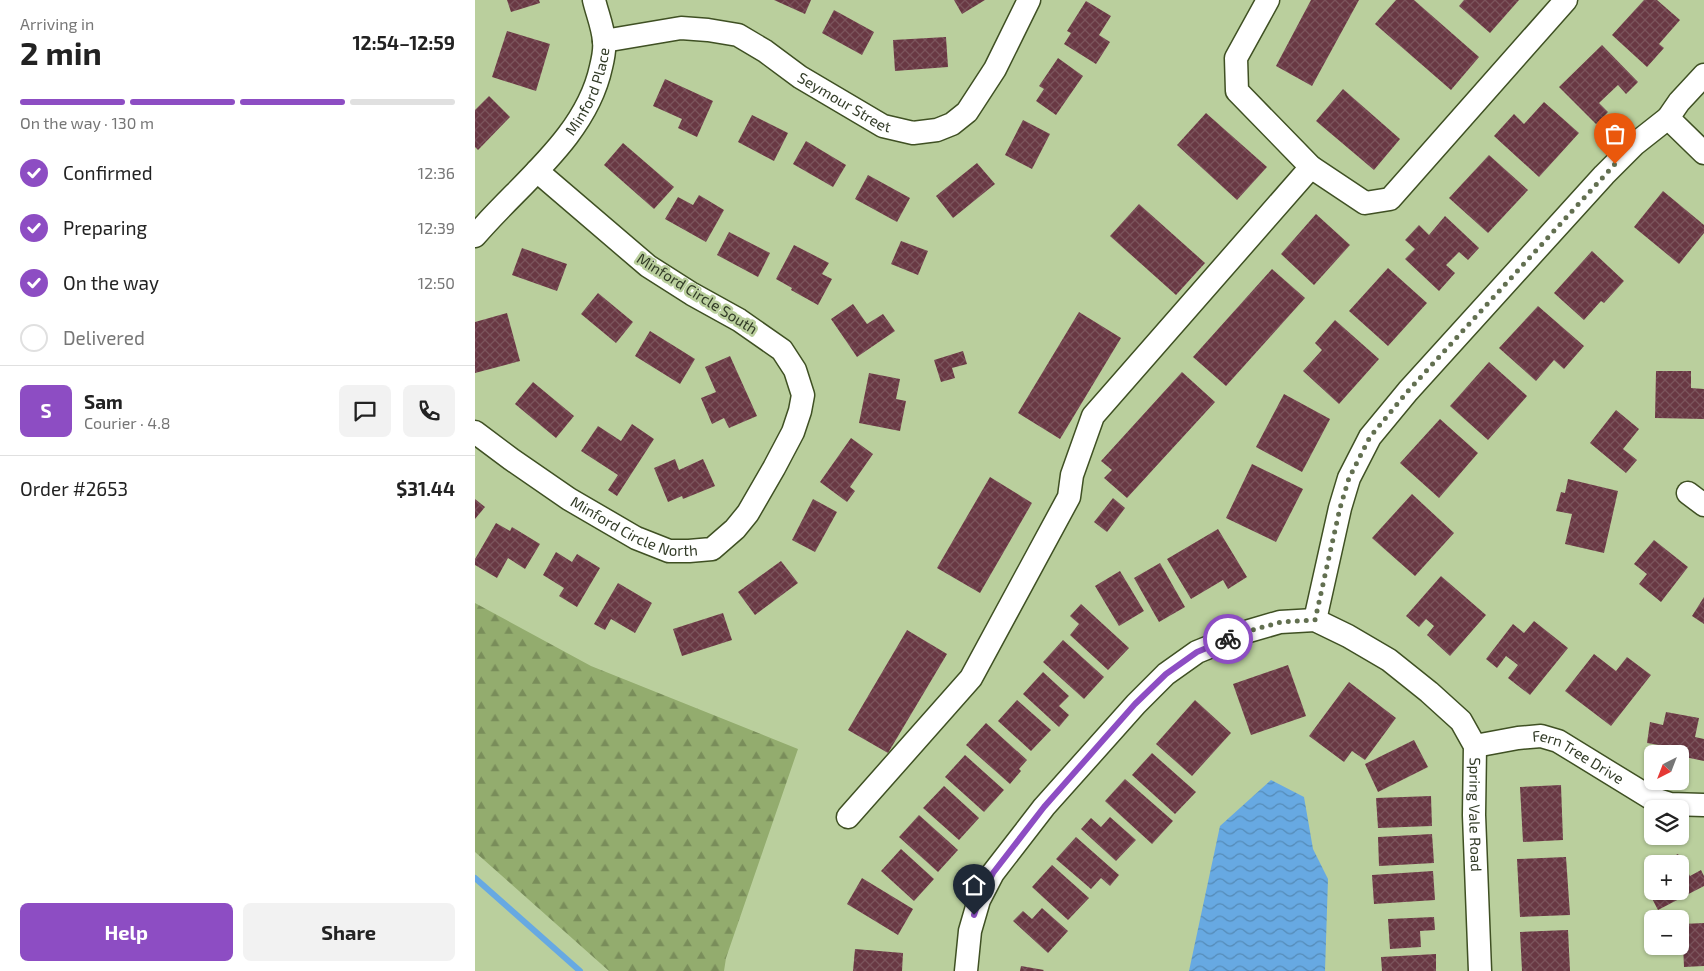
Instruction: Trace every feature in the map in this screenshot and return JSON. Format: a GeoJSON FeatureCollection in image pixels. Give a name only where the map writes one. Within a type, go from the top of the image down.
{"type":"FeatureCollection","features":[{"type":"Feature","properties":{"kind":"street","name":"Minford Place"},"geometry":{"type":"LineString","coordinates":[[537,171],[577,123],[593,94],[603,61],[604,41],[594,0]]}},
{"type":"Feature","properties":{"kind":"street","name":"Seymour Street"},"geometry":{"type":"LineString","coordinates":[[604,41],[681,28],[738,35],[765,51],[800,77],[883,126],[913,133],[937,130],[952,124],[967,112],[995,69],[1029,0]]}},
{"type":"Feature","properties":{"kind":"street"},"geometry":{"type":"LineString","coordinates":[[1268,0],[1236,58],[1237,91],[1311,167],[1365,203],[1390,199],[1566,0]]}},
{"type":"Feature","properties":{"kind":"street"},"geometry":{"type":"LineString","coordinates":[[966,970],[969,931],[979,900],[993,873],[1044,807],[1135,704],[1166,674],[1197,652],[1249,631],[1281,622],[1315,620],[1340,508],[1349,478],[1370,437],[1408,391],[1604,175],[1635,144],[1668,118],[1679,102],[1704,75]]}},
{"type":"Feature","properties":{"kind":"street"},"geometry":{"type":"LineString","coordinates":[[1668,118],[1704,153]]}},
{"type":"Feature","properties":{"kind":"street"},"geometry":{"type":"LineString","coordinates":[[847,817],[971,678],[1069,497],[1072,475],[1093,416],[1311,167]]}},
{"type":"Feature","properties":{"kind":"street"},"geometry":{"type":"LineString","coordinates":[[475,236],[537,171]]}},
{"type":"Feature","properties":{"kind":"street","name":"Minford Circle South"},"geometry":{"type":"LineString","coordinates":[[537,171],[648,266],[692,294],[739,320],[782,350],[795,370],[803,395],[793,432],[774,468]]}},
{"type":"Feature","properties":{"kind":"street","name":"Minford Circle North"},"geometry":{"type":"LineString","coordinates":[[475,432],[569,499],[636,538],[669,551],[712,549],[735,530],[748,513],[774,468]]}},
{"type":"Feature","properties":{"kind":"street","name":"Spring Vale Road"},"geometry":{"type":"LineString","coordinates":[[1315,620],[1348,636],[1389,660],[1423,686],[1461,721],[1475,746],[1474,815],[1480,971]]}},
{"type":"Feature","properties":{"kind":"street","name":"Fern Tree Drive"},"geometry":{"type":"LineString","coordinates":[[1475,746],[1541,736],[1558,741],[1651,798],[1670,804],[1704,805]]}},
{"type":"Feature","properties":{"kind":"green space"},"geometry":{"type":"Polygon","coordinates":[[[475,603],[591,666],[798,749],[726,958],[724,971],[609,971],[475,852],[475,603]]]}},
{"type":"Feature","properties":{"kind":"water"},"geometry":{"type":"Polygon","coordinates":[[[1271,780],[1304,797],[1313,849],[1328,879],[1325,971],[1189,971],[1220,826],[1271,780]]]}},
{"type":"Feature","properties":{"kind":"building"},"geometry":{"type":"Polygon","coordinates":[[[507,0],[539,0],[540,3],[511,12],[507,0]]]}},
{"type":"Feature","properties":{"kind":"building"},"geometry":{"type":"Polygon","coordinates":[[[774,0],[811,0],[805,14],[774,0]]]}},
{"type":"Feature","properties":{"kind":"building"},"geometry":{"type":"Polygon","coordinates":[[[954,0],[985,0],[962,14],[954,0]]]}},
{"type":"Feature","properties":{"kind":"building"},"geometry":{"type":"Polygon","coordinates":[[[1311,0],[1359,0],[1312,86],[1276,66],[1311,0]]]}},
{"type":"Feature","properties":{"kind":"building"},"geometry":{"type":"Polygon","coordinates":[[[1396,0],[1414,0],[1479,57],[1451,90],[1375,24],[1396,0]]]}},
{"type":"Feature","properties":{"kind":"building"},"geometry":{"type":"Polygon","coordinates":[[[1464,0],[1519,0],[1490,33],[1459,6],[1464,0]]]}},
{"type":"Feature","properties":{"kind":"building"},"geometry":{"type":"Polygon","coordinates":[[[1644,0],[1657,0],[1680,20],[1659,44],[1664,48],[1647,67],[1612,35],[1644,0]]]}},
{"type":"Feature","properties":{"kind":"building"},"geometry":{"type":"Polygon","coordinates":[[[1086,1],[1111,16],[1099,35],[1110,42],[1096,64],[1064,44],[1071,33],[1067,31],[1086,1]]]}},
{"type":"Feature","properties":{"kind":"building"},"geometry":{"type":"Polygon","coordinates":[[[834,10],[874,32],[862,55],[822,33],[834,10]]]}},
{"type":"Feature","properties":{"kind":"building"},"geometry":{"type":"Polygon","coordinates":[[[507,31],[550,44],[536,91],[492,77],[507,31]]]}},
{"type":"Feature","properties":{"kind":"building"},"geometry":{"type":"Polygon","coordinates":[[[946,37],[948,67],[895,71],[893,40],[946,37]]]}},
{"type":"Feature","properties":{"kind":"building"},"geometry":{"type":"Polygon","coordinates":[[[1602,45],[1638,82],[1626,94],[1618,85],[1599,103],[1608,112],[1596,124],[1559,87],[1602,45]]]}},
{"type":"Feature","properties":{"kind":"building"},"geometry":{"type":"Polygon","coordinates":[[[1058,58],[1083,76],[1056,115],[1036,101],[1044,89],[1039,86],[1058,58]]]}},
{"type":"Feature","properties":{"kind":"building"},"geometry":{"type":"Polygon","coordinates":[[[665,79],[713,101],[697,137],[678,128],[682,119],[653,106],[665,79]]]}},
{"type":"Feature","properties":{"kind":"building"},"geometry":{"type":"Polygon","coordinates":[[[1343,89],[1400,139],[1374,170],[1316,121],[1343,89]]]}},
{"type":"Feature","properties":{"kind":"building"},"geometry":{"type":"Polygon","coordinates":[[[489,96],[510,117],[478,150],[475,147],[475,110],[489,96]]]}},
{"type":"Feature","properties":{"kind":"building"},"geometry":{"type":"Polygon","coordinates":[[[1544,102],[1579,133],[1539,177],[1494,136],[1514,114],[1524,124],[1544,102]]]}},
{"type":"Feature","properties":{"kind":"building"},"geometry":{"type":"Polygon","coordinates":[[[1206,113],[1267,167],[1237,200],[1177,145],[1206,113]]]}},
{"type":"Feature","properties":{"kind":"building"},"geometry":{"type":"Polygon","coordinates":[[[752,115],[788,133],[774,161],[738,142],[752,115]]]}},
{"type":"Feature","properties":{"kind":"building"},"geometry":{"type":"Polygon","coordinates":[[[1023,120],[1050,134],[1032,169],[1005,155],[1023,120]]]}},
{"type":"Feature","properties":{"kind":"building"},"geometry":{"type":"Polygon","coordinates":[[[806,141],[846,165],[833,187],[793,164],[806,141]]]}},
{"type":"Feature","properties":{"kind":"building"},"geometry":{"type":"Polygon","coordinates":[[[623,143],[674,187],[654,209],[604,165],[623,143]]]}},
{"type":"Feature","properties":{"kind":"building"},"geometry":{"type":"Polygon","coordinates":[[[1489,155],[1528,190],[1488,233],[1449,198],[1489,155]]]}},
{"type":"Feature","properties":{"kind":"building"},"geometry":{"type":"Polygon","coordinates":[[[977,163],[995,184],[953,218],[936,196],[977,163]]]}},
{"type":"Feature","properties":{"kind":"building"},"geometry":{"type":"Polygon","coordinates":[[[868,175],[910,198],[897,222],[855,199],[868,175]]]}},
{"type":"Feature","properties":{"kind":"building"},"geometry":{"type":"Polygon","coordinates":[[[1663,191],[1704,225],[1704,233],[1679,264],[1634,227],[1663,191]]]}},
{"type":"Feature","properties":{"kind":"building"},"geometry":{"type":"Polygon","coordinates":[[[699,195],[724,210],[706,242],[665,219],[678,197],[693,205],[699,195]]]}},
{"type":"Feature","properties":{"kind":"building"},"geometry":{"type":"Polygon","coordinates":[[[1139,204],[1205,263],[1176,295],[1110,236],[1139,204]]]}},
{"type":"Feature","properties":{"kind":"building"},"geometry":{"type":"Polygon","coordinates":[[[1316,214],[1350,245],[1314,285],[1281,254],[1316,214]]]}},
{"type":"Feature","properties":{"kind":"building"},"geometry":{"type":"Polygon","coordinates":[[[1445,216],[1479,248],[1468,260],[1459,252],[1446,265],[1455,273],[1439,291],[1405,259],[1415,249],[1405,240],[1419,225],[1429,235],[1445,216]]]}},
{"type":"Feature","properties":{"kind":"building"},"geometry":{"type":"Polygon","coordinates":[[[729,232],[770,253],[758,277],[717,255],[729,232]]]}},
{"type":"Feature","properties":{"kind":"building"},"geometry":{"type":"Polygon","coordinates":[[[901,241],[928,251],[918,275],[891,264],[901,241]]]}},
{"type":"Feature","properties":{"kind":"building"},"geometry":{"type":"Polygon","coordinates":[[[794,245],[829,263],[822,274],[832,279],[818,305],[776,279],[794,245]]]}},
{"type":"Feature","properties":{"kind":"building"},"geometry":{"type":"Polygon","coordinates":[[[522,248],[567,264],[557,291],[512,275],[522,248]]]}},
{"type":"Feature","properties":{"kind":"building"},"geometry":{"type":"Polygon","coordinates":[[[1592,251],[1624,281],[1604,303],[1601,301],[1584,320],[1554,293],[1592,251]]]}},
{"type":"Feature","properties":{"kind":"building"},"geometry":{"type":"Polygon","coordinates":[[[1388,268],[1427,303],[1388,346],[1349,311],[1388,268]]]}},
{"type":"Feature","properties":{"kind":"building"},"geometry":{"type":"Polygon","coordinates":[[[1272,269],[1305,298],[1226,386],[1193,357],[1272,269]]]}},
{"type":"Feature","properties":{"kind":"building"},"geometry":{"type":"Polygon","coordinates":[[[598,293],[633,322],[616,343],[581,314],[598,293]]]}},
{"type":"Feature","properties":{"kind":"building"},"geometry":{"type":"Polygon","coordinates":[[[853,304],[867,324],[883,314],[895,331],[857,357],[831,319],[853,304]]]}},
{"type":"Feature","properties":{"kind":"building"},"geometry":{"type":"Polygon","coordinates":[[[1538,306],[1584,346],[1564,369],[1554,360],[1536,381],[1499,348],[1538,306]]]}},
{"type":"Feature","properties":{"kind":"building"},"geometry":{"type":"Polygon","coordinates":[[[1079,312],[1121,338],[1060,439],[1018,413],[1079,312]]]}},
{"type":"Feature","properties":{"kind":"building"},"geometry":{"type":"Polygon","coordinates":[[[507,313],[520,361],[475,373],[475,322],[507,313]]]}},
{"type":"Feature","properties":{"kind":"building"},"geometry":{"type":"Polygon","coordinates":[[[1335,320],[1379,359],[1339,404],[1303,371],[1322,350],[1315,343],[1335,320]]]}},
{"type":"Feature","properties":{"kind":"building"},"geometry":{"type":"Polygon","coordinates":[[[650,331],[695,359],[680,384],[635,356],[650,331]]]}},
{"type":"Feature","properties":{"kind":"building"},"geometry":{"type":"Polygon","coordinates":[[[963,351],[967,364],[952,368],[955,378],[941,382],[934,360],[963,351]]]}},
{"type":"Feature","properties":{"kind":"building"},"geometry":{"type":"Polygon","coordinates":[[[730,356],[757,416],[729,428],[724,418],[712,424],[701,398],[716,392],[705,367],[730,356]]]}},
{"type":"Feature","properties":{"kind":"building"},"geometry":{"type":"Polygon","coordinates":[[[1489,362],[1527,396],[1488,440],[1450,406],[1489,362]]]}},
{"type":"Feature","properties":{"kind":"building"},"geometry":{"type":"Polygon","coordinates":[[[1656,371],[1691,371],[1691,388],[1704,389],[1704,419],[1655,418],[1656,371]]]}},
{"type":"Feature","properties":{"kind":"building"},"geometry":{"type":"Polygon","coordinates":[[[1182,372],[1215,402],[1127,498],[1104,478],[1112,470],[1101,461],[1182,372]]]}},
{"type":"Feature","properties":{"kind":"building"},"geometry":{"type":"Polygon","coordinates":[[[869,373],[900,379],[896,399],[906,401],[900,431],[859,423],[869,373]]]}},
{"type":"Feature","properties":{"kind":"building"},"geometry":{"type":"Polygon","coordinates":[[[533,382],[574,416],[556,438],[515,404],[533,382]]]}},
{"type":"Feature","properties":{"kind":"building"},"geometry":{"type":"Polygon","coordinates":[[[1284,394],[1330,419],[1302,472],[1256,447],[1284,394]]]}},
{"type":"Feature","properties":{"kind":"building"},"geometry":{"type":"Polygon","coordinates":[[[1616,410],[1639,429],[1623,449],[1637,460],[1626,473],[1590,443],[1616,410]]]}},
{"type":"Feature","properties":{"kind":"building"},"geometry":{"type":"Polygon","coordinates":[[[1440,419],[1478,453],[1439,498],[1400,463],[1440,419]]]}},
{"type":"Feature","properties":{"kind":"building"},"geometry":{"type":"Polygon","coordinates":[[[632,424],[654,439],[617,496],[608,490],[618,475],[581,451],[598,426],[621,441],[632,424]]]}},
{"type":"Feature","properties":{"kind":"building"},"geometry":{"type":"Polygon","coordinates":[[[851,438],[873,454],[850,487],[855,491],[847,502],[820,482],[851,438]]]}},
{"type":"Feature","properties":{"kind":"building"},"geometry":{"type":"Polygon","coordinates":[[[675,459],[679,470],[703,459],[715,486],[683,499],[682,496],[668,502],[654,468],[675,459]]]}},
{"type":"Feature","properties":{"kind":"building"},"geometry":{"type":"Polygon","coordinates":[[[1252,464],[1303,489],[1276,542],[1226,518],[1252,464]]]}},
{"type":"Feature","properties":{"kind":"building"},"geometry":{"type":"Polygon","coordinates":[[[990,477],[1032,503],[980,593],[937,568],[990,477]]]}},
{"type":"Feature","properties":{"kind":"building"},"geometry":{"type":"Polygon","coordinates":[[[1568,479],[1618,491],[1604,553],[1565,544],[1572,514],[1556,511],[1561,492],[1565,493],[1568,479]]]}},
{"type":"Feature","properties":{"kind":"building"},"geometry":{"type":"Polygon","coordinates":[[[1412,494],[1454,533],[1415,576],[1372,538],[1412,494]]]}},
{"type":"Feature","properties":{"kind":"building"},"geometry":{"type":"Polygon","coordinates":[[[1113,498],[1125,508],[1107,532],[1094,522],[1113,498]]]}},
{"type":"Feature","properties":{"kind":"building"},"geometry":{"type":"Polygon","coordinates":[[[475,499],[485,507],[475,519],[475,499]]]}},
{"type":"Feature","properties":{"kind":"building"},"geometry":{"type":"Polygon","coordinates":[[[813,499],[837,512],[815,552],[792,540],[813,499]]]}},
{"type":"Feature","properties":{"kind":"building"},"geometry":{"type":"Polygon","coordinates":[[[496,523],[510,531],[512,527],[540,544],[525,569],[508,558],[497,578],[475,565],[475,559],[496,523]]]}},
{"type":"Feature","properties":{"kind":"building"},"geometry":{"type":"Polygon","coordinates":[[[1218,529],[1247,577],[1228,589],[1223,580],[1191,599],[1167,559],[1218,529]]]}},
{"type":"Feature","properties":{"kind":"building"},"geometry":{"type":"Polygon","coordinates":[[[1654,540],[1688,567],[1661,602],[1639,584],[1647,574],[1634,564],[1654,540]]]}},
{"type":"Feature","properties":{"kind":"building"},"geometry":{"type":"Polygon","coordinates":[[[556,552],[572,562],[577,554],[600,568],[577,607],[559,596],[564,588],[543,575],[556,552]]]}},
{"type":"Feature","properties":{"kind":"building"},"geometry":{"type":"Polygon","coordinates":[[[781,561],[798,583],[755,615],[738,592],[781,561]]]}},
{"type":"Feature","properties":{"kind":"building"},"geometry":{"type":"Polygon","coordinates":[[[1160,563],[1185,607],[1159,622],[1134,578],[1160,563]]]}},
{"type":"Feature","properties":{"kind":"building"},"geometry":{"type":"Polygon","coordinates":[[[1120,571],[1144,611],[1119,626],[1095,586],[1120,571]]]}},
{"type":"Feature","properties":{"kind":"building"},"geometry":{"type":"Polygon","coordinates":[[[1441,576],[1486,615],[1450,656],[1427,635],[1434,626],[1426,619],[1419,627],[1406,616],[1441,576]]]}},
{"type":"Feature","properties":{"kind":"building"},"geometry":{"type":"Polygon","coordinates":[[[618,583],[652,603],[635,633],[611,619],[605,630],[594,624],[618,583]]]}},
{"type":"Feature","properties":{"kind":"building"},"geometry":{"type":"Polygon","coordinates":[[[1704,597],[1704,624],[1692,616],[1704,597]]]}},
{"type":"Feature","properties":{"kind":"building"},"geometry":{"type":"Polygon","coordinates":[[[1081,604],[1129,648],[1108,670],[1070,635],[1079,624],[1070,616],[1081,604]]]}},
{"type":"Feature","properties":{"kind":"building"},"geometry":{"type":"Polygon","coordinates":[[[723,613],[732,640],[682,656],[673,629],[723,613]]]}},
{"type":"Feature","properties":{"kind":"building"},"geometry":{"type":"Polygon","coordinates":[[[1534,621],[1568,648],[1530,695],[1508,678],[1518,665],[1506,656],[1497,668],[1486,659],[1513,624],[1524,633],[1534,621]]]}},
{"type":"Feature","properties":{"kind":"building"},"geometry":{"type":"Polygon","coordinates":[[[907,630],[947,654],[888,753],[848,730],[907,630]]]}},
{"type":"Feature","properties":{"kind":"building"},"geometry":{"type":"Polygon","coordinates":[[[1063,640],[1104,677],[1084,699],[1043,662],[1063,640]]]}},
{"type":"Feature","properties":{"kind":"building"},"geometry":{"type":"Polygon","coordinates":[[[1594,654],[1616,671],[1627,657],[1651,675],[1611,726],[1565,691],[1594,654]]]}},
{"type":"Feature","properties":{"kind":"building"},"geometry":{"type":"Polygon","coordinates":[[[1288,665],[1306,716],[1251,735],[1233,684],[1288,665]]]}},
{"type":"Feature","properties":{"kind":"building"},"geometry":{"type":"Polygon","coordinates":[[[1043,672],[1069,696],[1059,706],[1069,715],[1059,727],[1023,694],[1043,672]]]}},
{"type":"Feature","properties":{"kind":"building"},"geometry":{"type":"Polygon","coordinates":[[[1349,682],[1396,718],[1365,760],[1352,751],[1344,762],[1309,736],[1349,682]]]}},
{"type":"Feature","properties":{"kind":"building"},"geometry":{"type":"Polygon","coordinates":[[[1017,700],[1051,730],[1031,751],[998,721],[1017,700]]]}},
{"type":"Feature","properties":{"kind":"building"},"geometry":{"type":"Polygon","coordinates":[[[1195,700],[1231,733],[1192,776],[1156,744],[1195,700]]]}},
{"type":"Feature","properties":{"kind":"building"},"geometry":{"type":"Polygon","coordinates":[[[1666,712],[1699,718],[1695,737],[1704,739],[1704,761],[1689,758],[1689,745],[1647,743],[1650,722],[1663,725],[1666,712]]]}},
{"type":"Feature","properties":{"kind":"building"},"geometry":{"type":"Polygon","coordinates":[[[986,723],[1027,760],[1010,784],[966,745],[986,723]]]}},
{"type":"Feature","properties":{"kind":"building"},"geometry":{"type":"Polygon","coordinates":[[[1414,740],[1428,767],[1378,792],[1365,764],[1414,740]]]}},
{"type":"Feature","properties":{"kind":"building"},"geometry":{"type":"Polygon","coordinates":[[[1152,753],[1196,792],[1175,814],[1132,775],[1152,753]]]}},
{"type":"Feature","properties":{"kind":"building"},"geometry":{"type":"Polygon","coordinates":[[[965,755],[1004,790],[984,812],[945,777],[965,755]]]}},
{"type":"Feature","properties":{"kind":"building"},"geometry":{"type":"Polygon","coordinates":[[[1125,779],[1173,821],[1152,844],[1105,801],[1125,779]]]}},
{"type":"Feature","properties":{"kind":"building"},"geometry":{"type":"Polygon","coordinates":[[[1561,785],[1563,840],[1523,842],[1520,787],[1561,785]]]}},
{"type":"Feature","properties":{"kind":"building"},"geometry":{"type":"Polygon","coordinates":[[[944,786],[979,818],[959,840],[923,808],[944,786]]]}},
{"type":"Feature","properties":{"kind":"building"},"geometry":{"type":"Polygon","coordinates":[[[1431,796],[1432,826],[1378,828],[1376,798],[1431,796]]]}},
{"type":"Feature","properties":{"kind":"building"},"geometry":{"type":"Polygon","coordinates":[[[919,815],[958,850],[938,872],[899,837],[919,815]]]}},
{"type":"Feature","properties":{"kind":"building"},"geometry":{"type":"Polygon","coordinates":[[[1110,817],[1136,840],[1116,861],[1081,829],[1091,818],[1101,827],[1110,817]]]}},
{"type":"Feature","properties":{"kind":"building"},"geometry":{"type":"Polygon","coordinates":[[[1432,834],[1434,863],[1379,866],[1378,837],[1432,834]]]}},
{"type":"Feature","properties":{"kind":"building"},"geometry":{"type":"Polygon","coordinates":[[[1076,837],[1119,875],[1110,886],[1101,878],[1091,889],[1056,859],[1076,837]]]}},
{"type":"Feature","properties":{"kind":"building"},"geometry":{"type":"Polygon","coordinates":[[[901,849],[934,879],[914,901],[881,871],[901,849]]]}},
{"type":"Feature","properties":{"kind":"building"},"geometry":{"type":"Polygon","coordinates":[[[1566,857],[1570,915],[1520,917],[1517,859],[1566,857]]]}},
{"type":"Feature","properties":{"kind":"building"},"geometry":{"type":"Polygon","coordinates":[[[1052,865],[1089,898],[1068,920],[1032,887],[1052,865]]]}},
{"type":"Feature","properties":{"kind":"building"},"geometry":{"type":"Polygon","coordinates":[[[1701,870],[1704,876],[1704,886],[1689,894],[1689,874],[1690,876],[1701,870]]]}},
{"type":"Feature","properties":{"kind":"building"},"geometry":{"type":"Polygon","coordinates":[[[1433,871],[1435,900],[1374,904],[1372,875],[1433,871]]]}},
{"type":"Feature","properties":{"kind":"building"},"geometry":{"type":"Polygon","coordinates":[[[862,878],[913,909],[898,935],[847,904],[862,878]]]}},
{"type":"Feature","properties":{"kind":"building"},"geometry":{"type":"Polygon","coordinates":[[[1653,900],[1677,900],[1658,910],[1653,900]]]}},
{"type":"Feature","properties":{"kind":"building"},"geometry":{"type":"Polygon","coordinates":[[[1042,908],[1068,931],[1048,953],[1013,921],[1023,911],[1032,919],[1042,908]]]}},
{"type":"Feature","properties":{"kind":"building"},"geometry":{"type":"Polygon","coordinates":[[[1434,917],[1435,930],[1420,931],[1421,947],[1390,949],[1388,919],[1434,917]]]}},
{"type":"Feature","properties":{"kind":"building"},"geometry":{"type":"Polygon","coordinates":[[[1704,923],[1704,966],[1684,967],[1683,955],[1689,955],[1689,924],[1704,923]]]}},
{"type":"Feature","properties":{"kind":"building"},"geometry":{"type":"Polygon","coordinates":[[[1568,930],[1570,971],[1522,971],[1520,932],[1568,930]]]}},
{"type":"Feature","properties":{"kind":"building"},"geometry":{"type":"Polygon","coordinates":[[[855,949],[903,953],[902,971],[853,971],[855,949]]]}},
{"type":"Feature","properties":{"kind":"building"},"geometry":{"type":"Polygon","coordinates":[[[1436,954],[1436,971],[1382,971],[1381,957],[1436,954]]]}},
{"type":"Feature","properties":{"kind":"building"},"geometry":{"type":"Polygon","coordinates":[[[1021,966],[1044,970],[1020,971],[1021,966]]]}},
{"type":"Feature","properties":{"kind":"waterway"},"geometry":{"type":"LineString","coordinates":[[475,878],[580,971]]}},
{"type":"Feature","properties":{"kind":"way so far"},"geometry":{"type":"LineString","coordinates":[[1228,639],[1281,622],[1315,620],[1340,508],[1349,478],[1370,437],[1408,391],[1615,164]]}},
{"type":"Feature","properties":{"kind":"route"},"geometry":{"type":"LineString","coordinates":[[974,915],[979,900],[993,873],[1044,807],[1135,704],[1166,674],[1197,652],[1228,639]]}}]}
